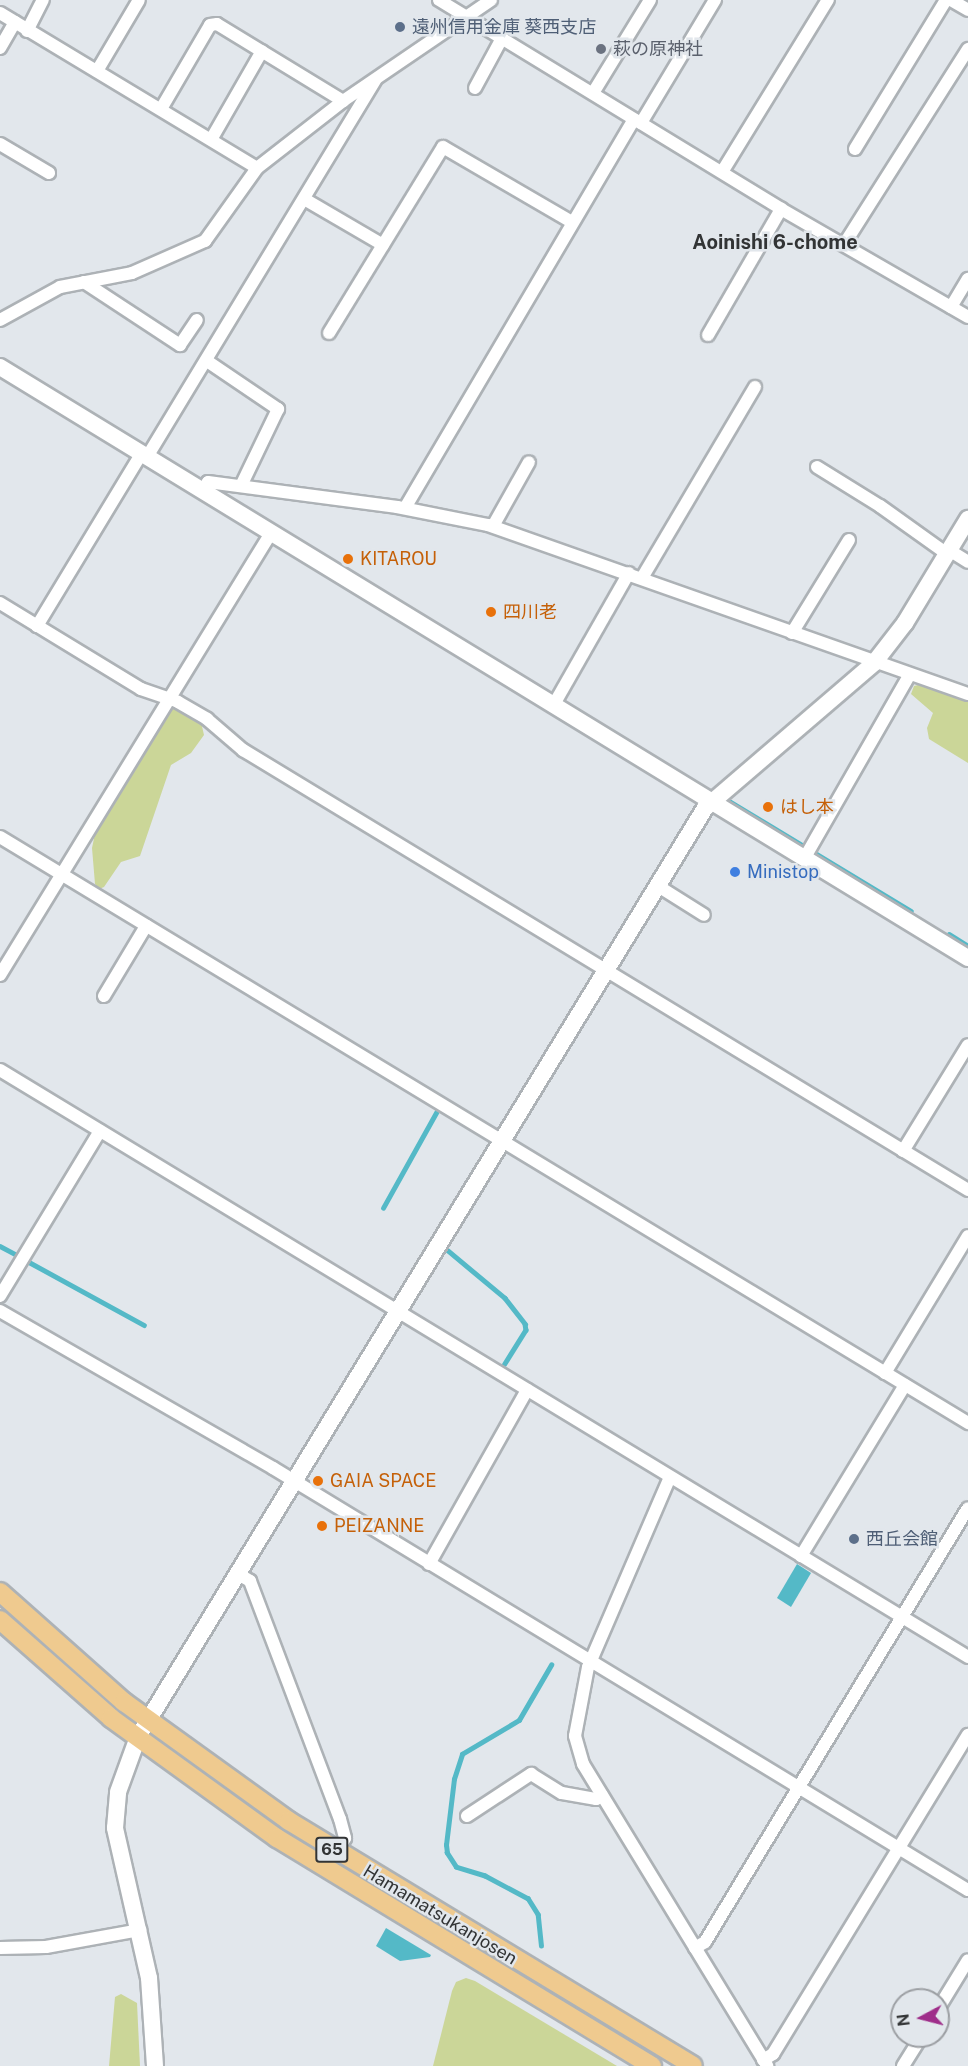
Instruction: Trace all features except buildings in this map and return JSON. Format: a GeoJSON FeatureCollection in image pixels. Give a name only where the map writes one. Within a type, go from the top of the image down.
{"type":"FeatureCollection","features":[{"type":"Feature","properties":{"kind":"main road","name":"Hamamatsukanjosen"},"geometry":{"type":"LineString","coordinates":[[0,1592],[91,1674],[148,1719],[337,1853],[693,2066]]}},
{"type":"Feature","properties":{"kind":"main road","name":"Hamamatsukanjosen"},"geometry":{"type":"LineString","coordinates":[[0,1620],[138,1737],[312,1861],[652,2066]]}},
{"type":"Feature","properties":{"kind":"street"},"geometry":{"type":"LineString","coordinates":[[27,31],[43,0]]}},
{"type":"Feature","properties":{"kind":"street"},"geometry":{"type":"LineString","coordinates":[[97,71],[140,0]]}},
{"type":"Feature","properties":{"kind":"street"},"geometry":{"type":"LineString","coordinates":[[439,0],[781,209],[845,243],[968,317]]}},
{"type":"Feature","properties":{"kind":"street"},"geometry":{"type":"LineString","coordinates":[[0,320],[60,287],[132,273],[205,241],[257,168],[343,101],[376,80],[464,15],[491,0]]}},
{"type":"Feature","properties":{"kind":"street"},"geometry":{"type":"LineString","coordinates":[[593,93],[651,0]]}},
{"type":"Feature","properties":{"kind":"street"},"geometry":{"type":"LineString","coordinates":[[405,508],[572,222],[716,0]]}},
{"type":"Feature","properties":{"kind":"street"},"geometry":{"type":"LineString","coordinates":[[722,172],[828,0]]}},
{"type":"Feature","properties":{"kind":"street"},"geometry":{"type":"LineString","coordinates":[[855,149],[946,0]]}},
{"type":"Feature","properties":{"kind":"street"},"geometry":{"type":"LineString","coordinates":[[951,0],[968,10]]}},
{"type":"Feature","properties":{"kind":"street"},"geometry":{"type":"LineString","coordinates":[[0,13],[212,138],[257,168]]}},
{"type":"Feature","properties":{"kind":"street"},"geometry":{"type":"LineString","coordinates":[[0,48],[15,22]]}},
{"type":"Feature","properties":{"kind":"street"},"geometry":{"type":"LineString","coordinates":[[161,109],[210,25],[217,24],[343,101]]}},
{"type":"Feature","properties":{"kind":"street"},"geometry":{"type":"LineString","coordinates":[[475,88],[502,39]]}},
{"type":"Feature","properties":{"kind":"street"},"geometry":{"type":"LineString","coordinates":[[845,243],[968,49]]}},
{"type":"Feature","properties":{"kind":"street"},"geometry":{"type":"LineString","coordinates":[[212,138],[262,51]]}},
{"type":"Feature","properties":{"kind":"street"},"geometry":{"type":"LineString","coordinates":[[37,626],[207,361],[306,200],[376,80]]}},
{"type":"Feature","properties":{"kind":"street"},"geometry":{"type":"LineString","coordinates":[[0,144],[49,173]]}},
{"type":"Feature","properties":{"kind":"street"},"geometry":{"type":"LineString","coordinates":[[329,333],[443,147],[572,222]]}},
{"type":"Feature","properties":{"kind":"street"},"geometry":{"type":"LineString","coordinates":[[306,200],[383,245]]}},
{"type":"Feature","properties":{"kind":"street"},"geometry":{"type":"LineString","coordinates":[[708,335],[781,209]]}},
{"type":"Feature","properties":{"kind":"street"},"geometry":{"type":"LineString","coordinates":[[951,307],[968,279]]}},
{"type":"Feature","properties":{"kind":"street"},"geometry":{"type":"LineString","coordinates":[[84,282],[180,345],[197,320]]}},
{"type":"Feature","properties":{"kind":"street"},"geometry":{"type":"LineString","coordinates":[[207,361],[278,409],[242,486]]}},
{"type":"Feature","properties":{"kind":"street"},"geometry":{"type":"LineString","coordinates":[[0,367],[968,958]]}},
{"type":"Feature","properties":{"kind":"street"},"geometry":{"type":"LineString","coordinates":[[642,578],[755,387]]}},
{"type":"Feature","properties":{"kind":"street"},"geometry":{"type":"LineString","coordinates":[[493,526],[529,462]]}},
{"type":"Feature","properties":{"kind":"street"},"geometry":{"type":"LineString","coordinates":[[817,467],[948,552],[968,561]]}},
{"type":"Feature","properties":{"kind":"street"},"geometry":{"type":"LineString","coordinates":[[203,491],[208,482],[242,486],[405,508],[493,526],[629,573],[909,676],[968,694]]}},
{"type":"Feature","properties":{"kind":"street"},"geometry":{"type":"LineString","coordinates":[[155,2066],[152,2006],[140,1930],[115,1828],[118,1792],[138,1737],[501,1140],[711,803],[874,663],[904,623],[968,519]]}},
{"type":"Feature","properties":{"kind":"street"},"geometry":{"type":"LineString","coordinates":[[0,975],[167,698],[271,533]]}},
{"type":"Feature","properties":{"kind":"street"},"geometry":{"type":"LineString","coordinates":[[792,633],[849,540]]}},
{"type":"Feature","properties":{"kind":"street"},"geometry":{"type":"LineString","coordinates":[[553,706],[629,573]]}},
{"type":"Feature","properties":{"kind":"street"},"geometry":{"type":"LineString","coordinates":[[0,603],[141,689],[167,698],[207,719],[243,750],[968,1190]]}},
{"type":"Feature","properties":{"kind":"street"},"geometry":{"type":"LineString","coordinates":[[804,859],[909,676]]}},
{"type":"Feature","properties":{"kind":"street"},"geometry":{"type":"LineString","coordinates":[[0,837],[968,1424]]}},
{"type":"Feature","properties":{"kind":"street"},"geometry":{"type":"LineString","coordinates":[[658,886],[704,915]]}},
{"type":"Feature","properties":{"kind":"street"},"geometry":{"type":"LineString","coordinates":[[104,996],[146,926]]}},
{"type":"Feature","properties":{"kind":"street"},"geometry":{"type":"LineString","coordinates":[[903,1151],[968,1045]]}},
{"type":"Feature","properties":{"kind":"street"},"geometry":{"type":"LineString","coordinates":[[0,1070],[968,1657]]}},
{"type":"Feature","properties":{"kind":"street"},"geometry":{"type":"LineString","coordinates":[[0,1296],[100,1131]]}},
{"type":"Feature","properties":{"kind":"street"},"geometry":{"type":"LineString","coordinates":[[885,1373],[968,1236]]}},
{"type":"Feature","properties":{"kind":"street"},"geometry":{"type":"LineString","coordinates":[[0,1311],[294,1482],[968,1890]]}},
{"type":"Feature","properties":{"kind":"street"},"geometry":{"type":"LineString","coordinates":[[801,1556],[905,1385]]}},
{"type":"Feature","properties":{"kind":"street"},"geometry":{"type":"LineString","coordinates":[[429,1564],[527,1390]]}},
{"type":"Feature","properties":{"kind":"street"},"geometry":{"type":"LineString","coordinates":[[670,1477],[590,1662],[575,1736],[583,1764],[765,2063],[968,1735]]}},
{"type":"Feature","properties":{"kind":"street"},"geometry":{"type":"LineString","coordinates":[[695,1948],[705,1942],[968,1508]]}},
{"type":"Feature","properties":{"kind":"street"},"geometry":{"type":"LineString","coordinates":[[238,1574],[250,1581],[340,1819],[345,1838],[337,1853]]}},
{"type":"Feature","properties":{"kind":"street"},"geometry":{"type":"LineString","coordinates":[[467,1816],[531,1774],[562,1794],[596,1798],[602,1795]]}},
{"type":"Feature","properties":{"kind":"street"},"geometry":{"type":"LineString","coordinates":[[0,1948],[46,1947],[140,1930]]}},
{"type":"Feature","properties":{"kind":"street"},"geometry":{"type":"LineString","coordinates":[[950,1989],[968,1960]]}},
{"type":"Feature","properties":{"kind":"street"},"geometry":{"type":"LineString","coordinates":[[903,2066],[914,2048]]}},
{"type":"Feature","properties":{"kind":"green space"},"geometry":{"type":"Polygon","coordinates":[[[918,685],[968,699],[968,763],[929,739],[927,728],[933,713],[911,694],[914,686],[918,685]]]}},
{"type":"Feature","properties":{"kind":"green space"},"geometry":{"type":"Polygon","coordinates":[[[175,708],[201,722],[204,735],[191,753],[171,765],[140,856],[121,862],[104,887],[99,889],[95,884],[92,848],[96,829],[166,713],[175,708]]]}},
{"type":"Feature","properties":{"kind":"green space"},"geometry":{"type":"Polygon","coordinates":[[[466,1978],[475,1981],[617,2066],[433,2066],[452,1991],[456,1982],[466,1978]]]}},
{"type":"Feature","properties":{"kind":"green space"},"geometry":{"type":"Polygon","coordinates":[[[121,1994],[137,2003],[140,2066],[109,2066],[115,1997],[121,1994]]]}},
{"type":"Feature","properties":{"kind":"water"},"geometry":{"type":"Polygon","coordinates":[[[797,1564],[811,1573],[791,1607],[777,1598],[797,1564]]]}},
{"type":"Feature","properties":{"kind":"water"},"geometry":{"type":"Polygon","coordinates":[[[386,1928],[431,1955],[430,1957],[400,1961],[376,1946],[386,1928]]]}},
{"type":"Feature","properties":{"kind":"waterway"},"geometry":{"type":"LineString","coordinates":[[729,801],[804,846]]}},
{"type":"Feature","properties":{"kind":"waterway"},"geometry":{"type":"LineString","coordinates":[[815,853],[911,911]]}},
{"type":"Feature","properties":{"kind":"waterway"},"geometry":{"type":"LineString","coordinates":[[949,934],[968,946]]}},
{"type":"Feature","properties":{"kind":"waterway"},"geometry":{"type":"LineString","coordinates":[[383,1208],[437,1111]]}},
{"type":"Feature","properties":{"kind":"waterway"},"geometry":{"type":"LineString","coordinates":[[0,1246],[17,1255]]}},
{"type":"Feature","properties":{"kind":"waterway"},"geometry":{"type":"LineString","coordinates":[[445,1248],[505,1298],[525,1324],[526,1330],[505,1364]]}},
{"type":"Feature","properties":{"kind":"waterway"},"geometry":{"type":"LineString","coordinates":[[29,1262],[144,1325]]}},
{"type":"Feature","properties":{"kind":"waterway"},"geometry":{"type":"LineString","coordinates":[[541,1946],[538,1915],[528,1899],[485,1876],[456,1867],[447,1853],[446,1845],[454,1779],[462,1754],[519,1720],[551,1665]]}},
{"type":"Feature","properties":{"kind":"place","name":"遠州信用金庫 葵西支店"},"geometry":{"type":"Point","coordinates":[400,27]}},
{"type":"Feature","properties":{"kind":"place","name":"萩の原神社"},"geometry":{"type":"Point","coordinates":[601,49]}},
{"type":"Feature","properties":{"kind":"place","name":"KITAROU"},"geometry":{"type":"Point","coordinates":[348,559]}},
{"type":"Feature","properties":{"kind":"place","name":"四川老"},"geometry":{"type":"Point","coordinates":[491,612]}},
{"type":"Feature","properties":{"kind":"place","name":"はし本"},"geometry":{"type":"Point","coordinates":[768,807]}},
{"type":"Feature","properties":{"kind":"place","name":"Ministop"},"geometry":{"type":"Point","coordinates":[735,872]}},
{"type":"Feature","properties":{"kind":"place","name":"GAIA SPACE"},"geometry":{"type":"Point","coordinates":[318,1481]}},
{"type":"Feature","properties":{"kind":"place","name":"PEIZANNE"},"geometry":{"type":"Point","coordinates":[322,1526]}},
{"type":"Feature","properties":{"kind":"place","name":"西丘会館"},"geometry":{"type":"Point","coordinates":[854,1539]}},
{"type":"Feature","properties":{"kind":"district","name":"Aoinishi 6-chome"},"geometry":{"type":"Point","coordinates":[775,242]}}]}
